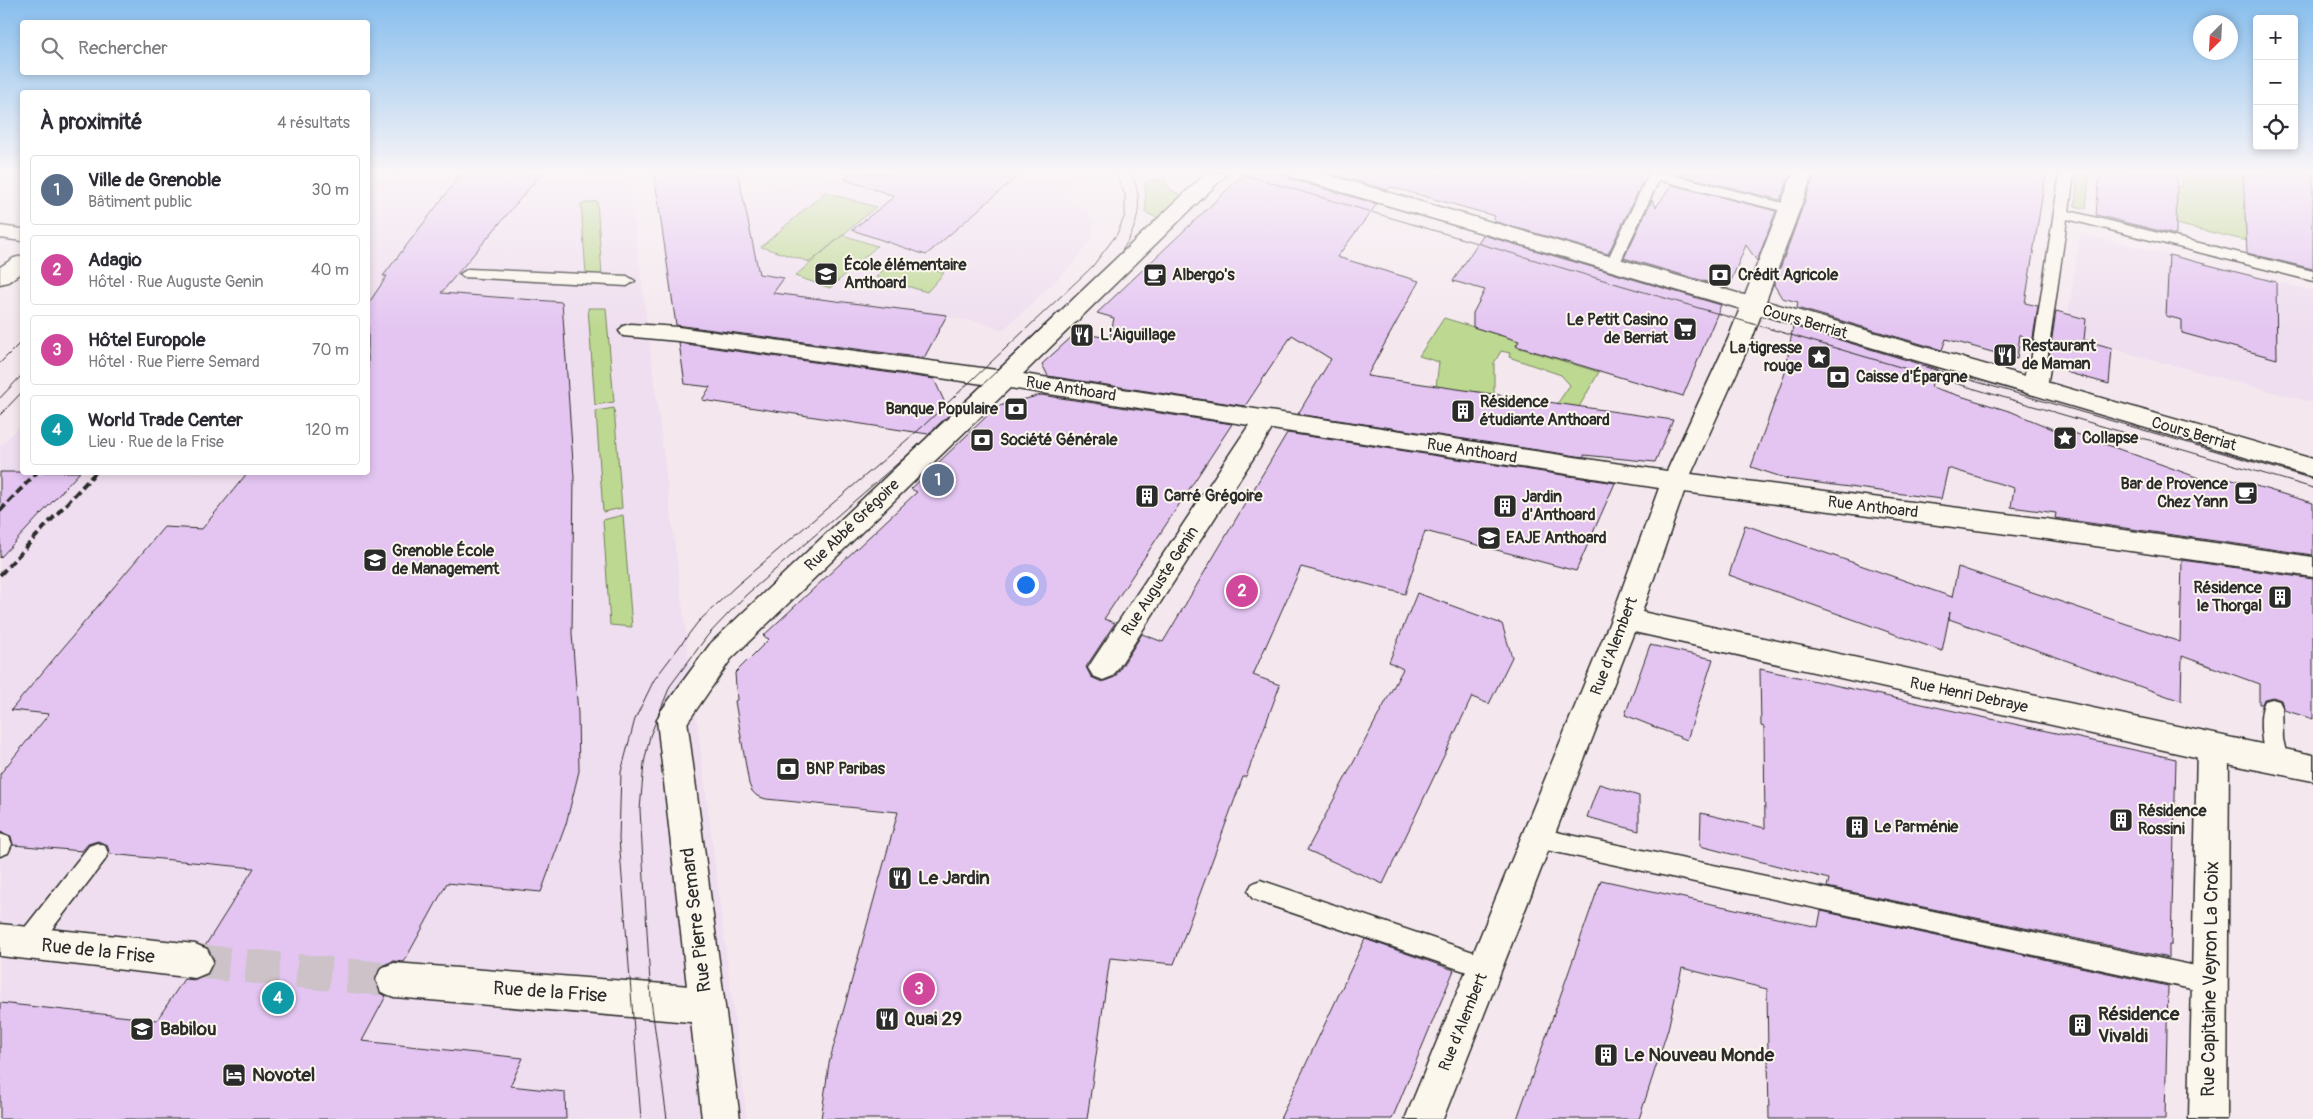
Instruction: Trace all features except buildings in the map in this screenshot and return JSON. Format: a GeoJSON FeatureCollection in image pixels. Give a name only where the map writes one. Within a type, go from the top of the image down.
{"type":"FeatureCollection","features":[{"type":"Feature","properties":{"kind":"street","name":"Rue Abbé Grégoire"},"geometry":{"type":"LineString","coordinates":[[672,720],[721,651],[1165,225]]}},
{"type":"Feature","properties":{"kind":"street","name":"Cours Berriat"},"geometry":{"type":"LineString","coordinates":[[1475,225],[1752,306],[2036,378],[2313,468]]}},
{"type":"Feature","properties":{"kind":"street","name":"Rue d'Alembert"},"geometry":{"type":"LineString","coordinates":[[1424,1119],[1625,619],[1669,495],[1740,339],[1784,225]]}},
{"type":"Feature","properties":{"kind":"street"},"geometry":{"type":"LineString","coordinates":[[0,232],[20,235]]}},
{"type":"Feature","properties":{"kind":"street"},"geometry":{"type":"LineString","coordinates":[[0,277],[20,264]]}},
{"type":"Feature","properties":{"kind":"street","name":"Rue Anthoard"},"geometry":{"type":"LineString","coordinates":[[631,331],[688,335],[1004,379],[1677,481],[2046,529],[2313,567]]}},
{"type":"Feature","properties":{"kind":"street","name":"Rue Auguste Genin"},"geometry":{"type":"LineString","coordinates":[[1103,668],[1266,419]]}},
{"type":"Feature","properties":{"kind":"street","name":"Rue Henri Debraye"},"geometry":{"type":"LineString","coordinates":[[1625,619],[2213,748],[2313,768]]}},
{"type":"Feature","properties":{"kind":"street","name":"Rue Pierre Semard"},"geometry":{"type":"LineString","coordinates":[[672,720],[720,1119]]}},
{"type":"Feature","properties":{"kind":"street","name":"Rue Capitaine Veyron La Croix"},"geometry":{"type":"LineString","coordinates":[[2208,1119],[2213,748]]}},
{"type":"Feature","properties":{"kind":"street","name":"Rue de la Frise"},"geometry":{"type":"LineString","coordinates":[[13,942],[196,961]]}},
{"type":"Feature","properties":{"kind":"street","name":"Rue de la Frise"},"geometry":{"type":"LineString","coordinates":[[394,980],[690,1004],[706,1001]]}},
{"type":"Feature","properties":{"kind":"lane"},"geometry":{"type":"LineString","coordinates":[[1612,265],[1631,225]]}},
{"type":"Feature","properties":{"kind":"lane"},"geometry":{"type":"LineString","coordinates":[[2036,378],[2059,225]]}},
{"type":"Feature","properties":{"kind":"lane"},"geometry":{"type":"LineString","coordinates":[[2110,225],[2313,276]]}},
{"type":"Feature","properties":{"kind":"lane"},"geometry":{"type":"LineString","coordinates":[[468,274],[627,281]]}},
{"type":"Feature","properties":{"kind":"lane"},"geometry":{"type":"LineString","coordinates":[[2272,707],[2272,739],[2278,761]]}},
{"type":"Feature","properties":{"kind":"lane"},"geometry":{"type":"LineString","coordinates":[[1537,838],[2210,981]]}},
{"type":"Feature","properties":{"kind":"lane"},"geometry":{"type":"LineString","coordinates":[[13,942],[97,853]]}},
{"type":"Feature","properties":{"kind":"lane"},"geometry":{"type":"LineString","coordinates":[[1260,891],[1485,967]]}},
{"type":"Feature","properties":{"kind":"shaded area"},"geometry":{"type":"Polygon","coordinates":[[[370,225],[635,225],[747,1119],[0,1119],[0,446],[20,426],[20,475],[370,475],[370,225]]]}},
{"type":"Feature","properties":{"kind":"shaded area","name":"École élémentaire Anthoard"},"geometry":{"type":"Polygon","coordinates":[[[707,225],[1093,225],[1093,236],[1072,265],[1003,330],[980,322],[946,317],[926,355],[675,318],[666,262],[712,254],[707,225]]]}},
{"type":"Feature","properties":{"kind":"shaded area"},"geometry":{"type":"Polygon","coordinates":[[[2080,233],[2313,291],[2313,403],[2065,336],[2080,233]]]}},
{"type":"Feature","properties":{"kind":"green space"},"geometry":{"type":"Polygon","coordinates":[[[583,225],[599,225],[602,275],[586,274],[583,225]]]}},
{"type":"Feature","properties":{"kind":"green space"},"geometry":{"type":"Polygon","coordinates":[[[786,225],[854,225],[810,262],[761,247],[786,225]]]}},
{"type":"Feature","properties":{"kind":"green space"},"geometry":{"type":"Polygon","coordinates":[[[2181,225],[2250,225],[2252,242],[2181,225]]]}},
{"type":"Feature","properties":{"kind":"green space"},"geometry":{"type":"Polygon","coordinates":[[[843,235],[877,246],[830,288],[795,276],[843,235]]]}},
{"type":"Feature","properties":{"kind":"green space"},"geometry":{"type":"Polygon","coordinates":[[[894,259],[944,273],[927,292],[876,277],[894,259]]]}},
{"type":"Feature","properties":{"kind":"green space"},"geometry":{"type":"Polygon","coordinates":[[[588,308],[606,308],[614,402],[595,405],[588,308]]]}},
{"type":"Feature","properties":{"kind":"green space"},"geometry":{"type":"Polygon","coordinates":[[[1444,318],[1519,341],[1517,347],[1599,372],[1579,407],[1557,404],[1570,385],[1561,375],[1509,357],[1510,353],[1501,351],[1494,363],[1494,395],[1436,387],[1439,362],[1419,356],[1444,318]]]}},
{"type":"Feature","properties":{"kind":"green space"},"geometry":{"type":"Polygon","coordinates":[[[614,408],[622,508],[603,512],[596,411],[614,408]]]}},
{"type":"Feature","properties":{"kind":"green space"},"geometry":{"type":"Polygon","coordinates":[[[623,515],[632,627],[610,625],[603,520],[623,515]]]}},
{"type":"Feature","properties":{"kind":"tunnel"},"geometry":{"type":"LineString","coordinates":[[195,961],[394,980]]}},
{"type":"Feature","properties":{"kind":"tram line"},"geometry":{"type":"LineString","coordinates":[[641,1119],[619,839],[621,772],[635,719],[654,680],[698,622],[736,586],[922,427],[1092,267],[1117,234],[1121,225]]}},
{"type":"Feature","properties":{"kind":"tram line"},"geometry":{"type":"LineString","coordinates":[[667,1119],[651,1000],[640,810],[644,763],[650,736],[670,686],[708,635],[746,595],[920,444],[1119,255],[1135,225]]}},
{"type":"Feature","properties":{"kind":"tram line"},"geometry":{"type":"LineString","coordinates":[[1416,225],[2313,488]]}},
{"type":"Feature","properties":{"kind":"tram line"},"geometry":{"type":"LineString","coordinates":[[0,363],[20,343]]}},
{"type":"Feature","properties":{"kind":"tram line"},"geometry":{"type":"LineString","coordinates":[[1922,366],[2313,479]]}},
{"type":"Feature","properties":{"kind":"tram line"},"geometry":{"type":"LineString","coordinates":[[0,398],[20,377]]}},
{"type":"Feature","properties":{"kind":"tram line"},"geometry":{"type":"LineString","coordinates":[[0,415],[20,394]]}},
{"type":"Feature","properties":{"kind":"railway"},"geometry":{"type":"LineString","coordinates":[[0,511],[34,475]]}},
{"type":"Feature","properties":{"kind":"railway"},"geometry":{"type":"LineString","coordinates":[[0,575],[93,475]]}},
{"type":"Feature","properties":{"kind":"place","name":"École élémentaire Anthoard"},"geometry":{"type":"Point","coordinates":[826,274]}},
{"type":"Feature","properties":{"kind":"place","name":"Albergo's"},"geometry":{"type":"Point","coordinates":[1155,275]}},
{"type":"Feature","properties":{"kind":"place","name":"Crédit Agricole"},"geometry":{"type":"Point","coordinates":[1720,275]}},
{"type":"Feature","properties":{"kind":"place","name":"Le Petit Casino de Berriat"},"geometry":{"type":"Point","coordinates":[1685,329]}},
{"type":"Feature","properties":{"kind":"place","name":"L'Aiguillage"},"geometry":{"type":"Point","coordinates":[1082,335]}},
{"type":"Feature","properties":{"kind":"place","name":"Restaurant de Maman"},"geometry":{"type":"Point","coordinates":[2005,355]}},
{"type":"Feature","properties":{"kind":"place","name":"La tigresse rouge"},"geometry":{"type":"Point","coordinates":[1819,357]}},
{"type":"Feature","properties":{"kind":"place","name":"Caisse d'Épargne"},"geometry":{"type":"Point","coordinates":[1838,377]}},
{"type":"Feature","properties":{"kind":"place","name":"Banque Populaire"},"geometry":{"type":"Point","coordinates":[1016,409]}},
{"type":"Feature","properties":{"kind":"place","name":"Résidence étudiante Anthoard"},"geometry":{"type":"Point","coordinates":[1463,411]}},
{"type":"Feature","properties":{"kind":"place","name":"Collapse"},"geometry":{"type":"Point","coordinates":[2065,438]}},
{"type":"Feature","properties":{"kind":"place","name":"Société Générale"},"geometry":{"type":"Point","coordinates":[982,440]}},
{"type":"Feature","properties":{"kind":"place","name":"Ville de Grenoble"},"geometry":{"type":"Point","coordinates":[938,480]}},
{"type":"Feature","properties":{"kind":"place","name":"Bar de Provence Chez Yann"},"geometry":{"type":"Point","coordinates":[2246,493]}},
{"type":"Feature","properties":{"kind":"place","name":"Carré Grégoire"},"geometry":{"type":"Point","coordinates":[1147,496]}},
{"type":"Feature","properties":{"kind":"place","name":"Jardin d'Anthoard"},"geometry":{"type":"Point","coordinates":[1505,506]}},
{"type":"Feature","properties":{"kind":"place","name":"EAJE Anthoard"},"geometry":{"type":"Point","coordinates":[1489,538]}},
{"type":"Feature","properties":{"kind":"place","name":"Grenoble École de Management"},"geometry":{"type":"Point","coordinates":[375,560]}},
{"type":"Feature","properties":{"kind":"place","name":"Adagio"},"geometry":{"type":"Point","coordinates":[1242,591]}},
{"type":"Feature","properties":{"kind":"place","name":"Résidence le Thorgal"},"geometry":{"type":"Point","coordinates":[2280,597]}},
{"type":"Feature","properties":{"kind":"place","name":"BNP Paribas"},"geometry":{"type":"Point","coordinates":[788,769]}},
{"type":"Feature","properties":{"kind":"place","name":"Résidence Rossini"},"geometry":{"type":"Point","coordinates":[2121,820]}},
{"type":"Feature","properties":{"kind":"place","name":"Le Parménie"},"geometry":{"type":"Point","coordinates":[1857,827]}},
{"type":"Feature","properties":{"kind":"place","name":"Le Jardin"},"geometry":{"type":"Point","coordinates":[900,878]}},
{"type":"Feature","properties":{"kind":"place","name":"Hôtel Europole"},"geometry":{"type":"Point","coordinates":[919,989]}},
{"type":"Feature","properties":{"kind":"place","name":"World Trade Center"},"geometry":{"type":"Point","coordinates":[278,998]}},
{"type":"Feature","properties":{"kind":"place","name":"Quai 29"},"geometry":{"type":"Point","coordinates":[887,1019]}},
{"type":"Feature","properties":{"kind":"place","name":"Résidence Vivaldi"},"geometry":{"type":"Point","coordinates":[2080,1025]}},
{"type":"Feature","properties":{"kind":"place","name":"Babilou"},"geometry":{"type":"Point","coordinates":[142,1029]}},
{"type":"Feature","properties":{"kind":"place","name":"Le Nouveau Monde"},"geometry":{"type":"Point","coordinates":[1606,1055]}},
{"type":"Feature","properties":{"kind":"place","name":"Novotel"},"geometry":{"type":"Point","coordinates":[234,1075]}}]}
